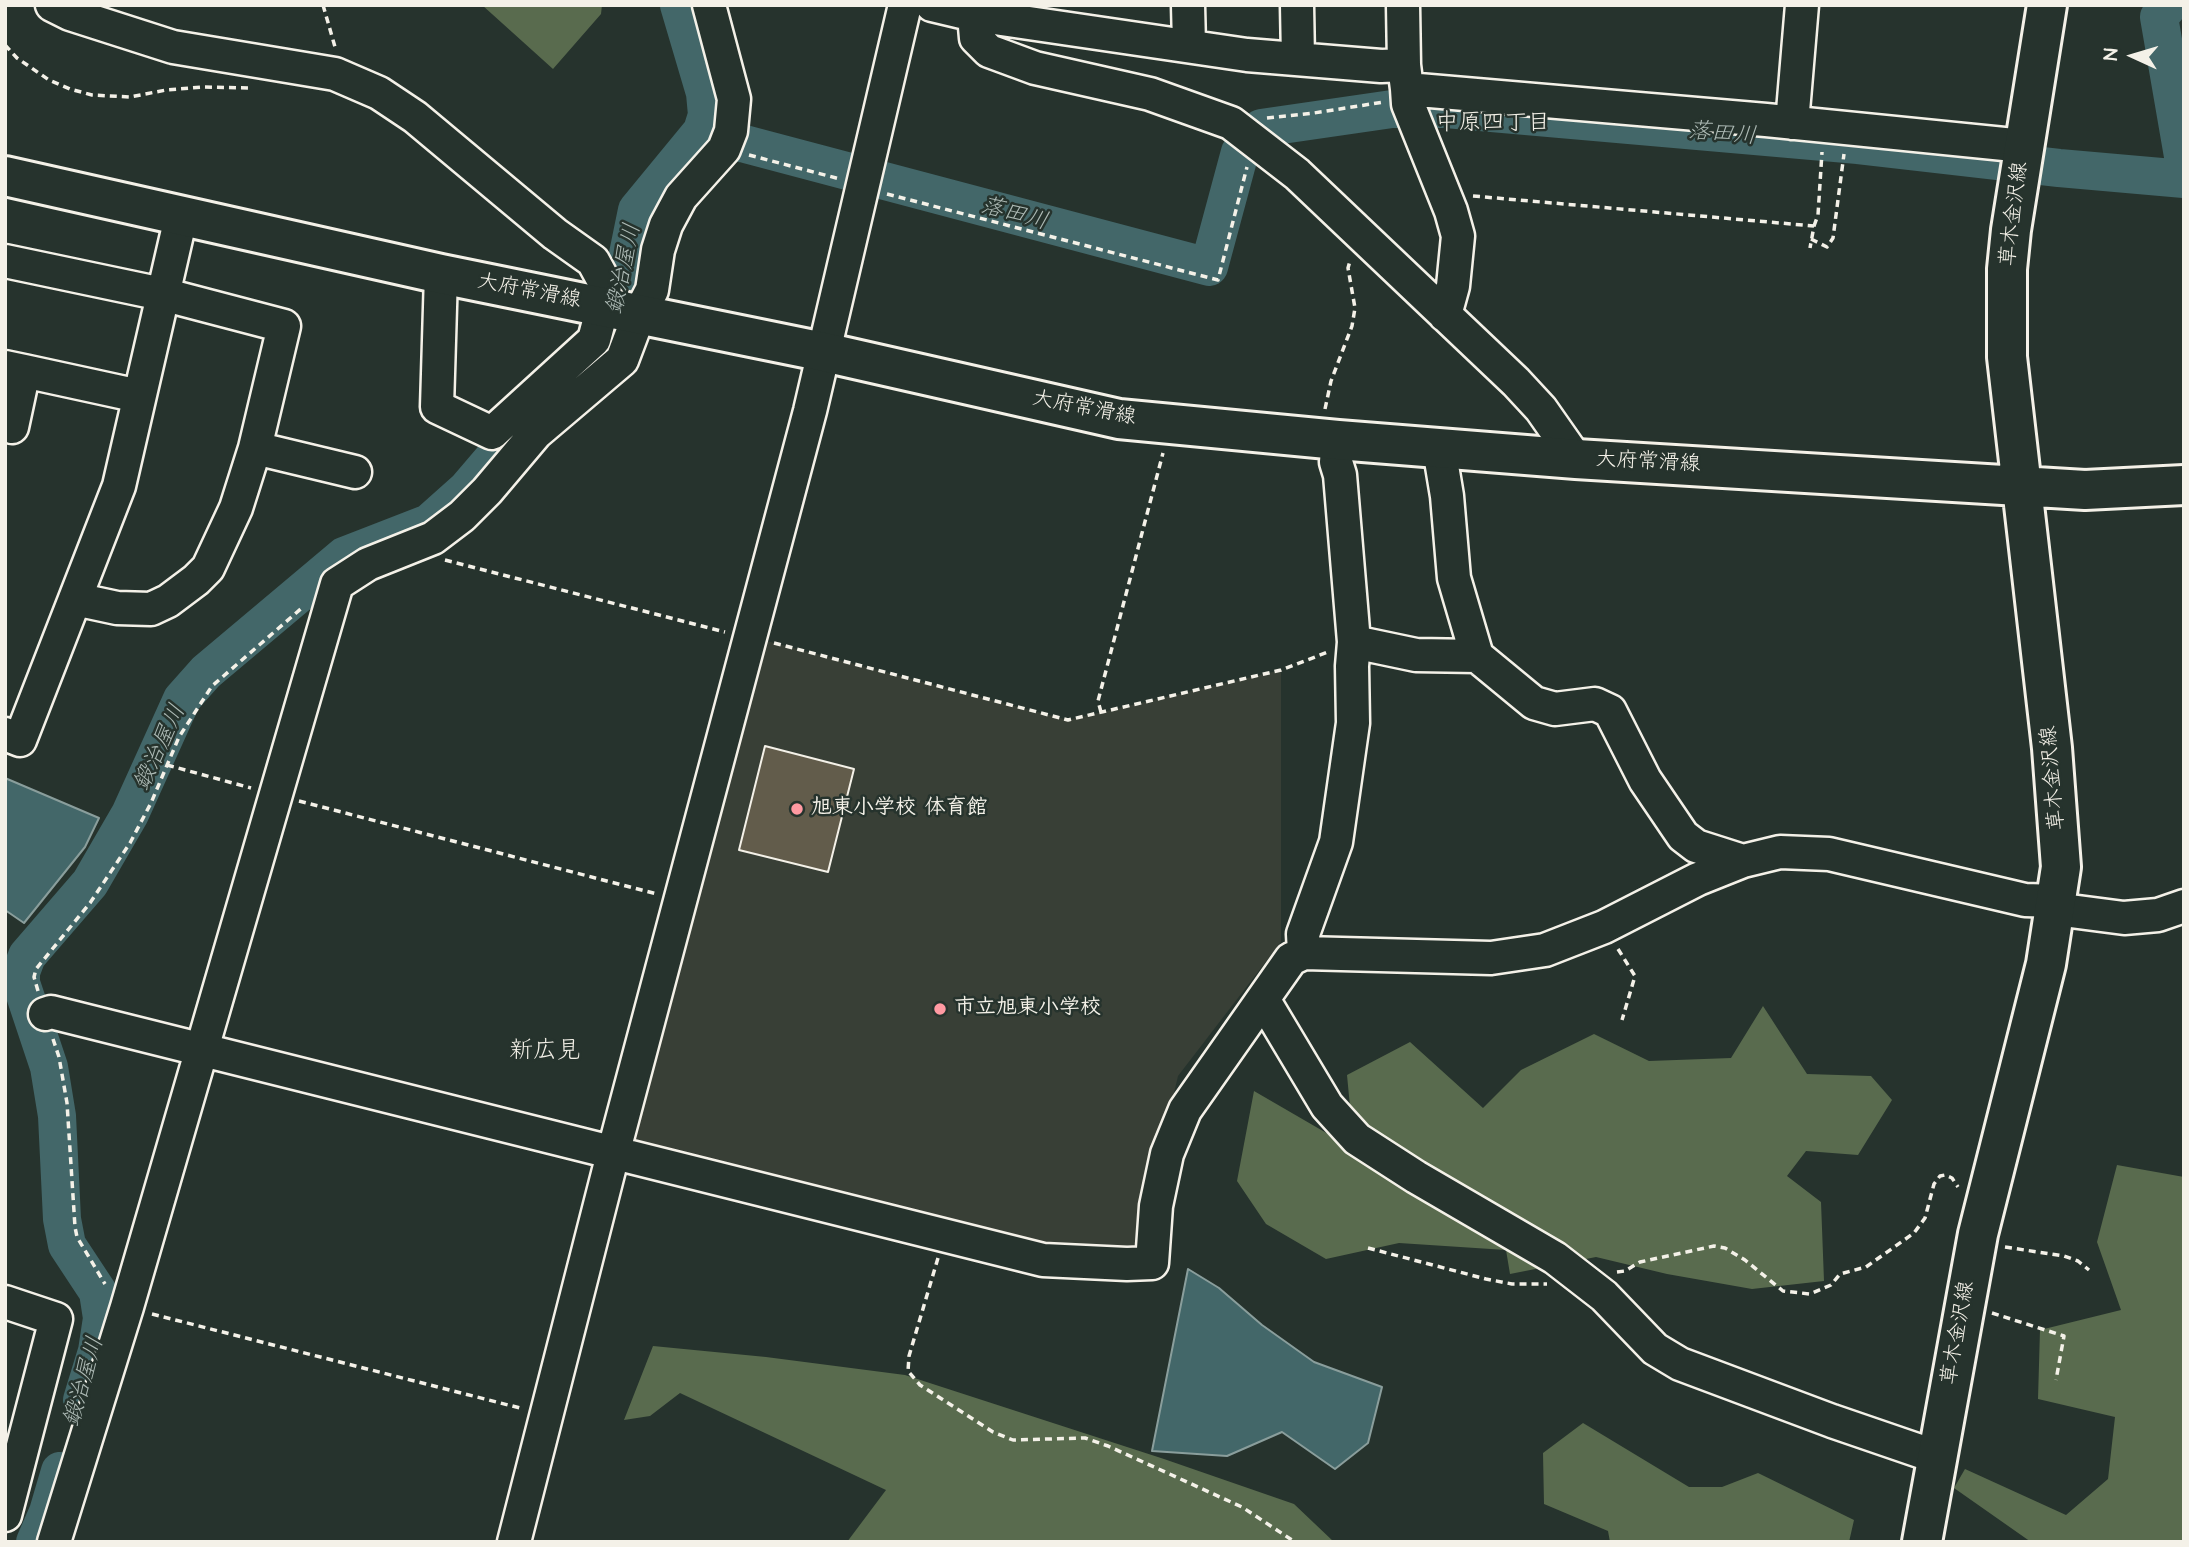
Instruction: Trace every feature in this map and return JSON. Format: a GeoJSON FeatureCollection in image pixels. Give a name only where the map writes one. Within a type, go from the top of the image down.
{"type":"FeatureCollection","features":[{"type":"Feature","properties":{"kind":"main road","name":"草木金沢線"},"geometry":{"type":"LineString","coordinates":[[1922,1542],[1976,1242],[2046,964],[2061,867],[2052,748],[2007,357],[2006,313],[2007,269],[2047,5]]}},
{"type":"Feature","properties":{"kind":"main road","name":"大府常滑線"},"geometry":{"type":"LineString","coordinates":[[5,176],[440,274],[824,352],[1119,419],[1330,440],[1576,459],[2085,490],[2184,485]]}},
{"type":"Feature","properties":{"kind":"street"},"geometry":{"type":"LineString","coordinates":[[52,5],[70,14],[173,47],[335,74],[379,93],[415,117],[555,234],[593,261],[621,311],[622,360],[536,433],[487,491],[461,516],[433,538],[368,564],[337,584],[127,1307],[54,1542]]}},
{"type":"Feature","properties":{"kind":"street"},"geometry":{"type":"LineString","coordinates":[[440,274],[437,407],[492,433],[594,340],[621,311],[652,290],[658,250],[666,225],[681,197],[724,149],[731,131],[734,99],[709,5]]}},
{"type":"Feature","properties":{"kind":"street"},"geometry":{"type":"LineString","coordinates":[[514,1542],[824,352],[905,5]]}},
{"type":"Feature","properties":{"kind":"street"},"geometry":{"type":"LineString","coordinates":[[932,5],[1078,18],[1189,46],[1247,55],[1381,66],[1406,84],[2024,146]]}},
{"type":"Feature","properties":{"kind":"street"},"geometry":{"type":"LineString","coordinates":[[1188,5],[1189,46]]}},
{"type":"Feature","properties":{"kind":"street"},"geometry":{"type":"LineString","coordinates":[[1297,5],[1298,59]]}},
{"type":"Feature","properties":{"kind":"street"},"geometry":{"type":"LineString","coordinates":[[1403,5],[1406,84],[1458,236],[1453,286],[1445,315]]}},
{"type":"Feature","properties":{"kind":"street"},"geometry":{"type":"LineString","coordinates":[[1792,123],[1802,5]]}},
{"type":"Feature","properties":{"kind":"street"},"geometry":{"type":"LineString","coordinates":[[974,10],[976,38],[989,51],[1035,68],[1150,94],[1231,123],[1297,174],[1516,382],[1541,409],[1576,459]]}},
{"type":"Feature","properties":{"kind":"street"},"geometry":{"type":"LineString","coordinates":[[5,734],[20,740],[119,486],[181,217]]}},
{"type":"Feature","properties":{"kind":"street"},"geometry":{"type":"LineString","coordinates":[[5,261],[162,294],[284,326],[255,448],[236,508],[208,568],[168,601],[152,609],[117,608],[75,599]]}},
{"type":"Feature","properties":{"kind":"street"},"geometry":{"type":"LineString","coordinates":[[8,433],[14,369],[139,396]]}},
{"type":"Feature","properties":{"kind":"street"},"geometry":{"type":"LineString","coordinates":[[1304,953],[1303,934],[1336,842],[1353,723],[1354,642],[1340,475],[1330,440]]}},
{"type":"Feature","properties":{"kind":"street"},"geometry":{"type":"LineString","coordinates":[[255,448],[355,472]]}},
{"type":"Feature","properties":{"kind":"street"},"geometry":{"type":"LineString","coordinates":[[1439,448],[1447,496],[1454,578],[1477,656],[1534,703],[1555,709],[1595,704],[1610,711],[1645,780],[1683,836],[1696,846],[1743,861]]}},
{"type":"Feature","properties":{"kind":"street"},"geometry":{"type":"LineString","coordinates":[[1354,642],[1416,655],[1477,656]]}},
{"type":"Feature","properties":{"kind":"street"},"geometry":{"type":"LineString","coordinates":[[45,1014],[51,1012],[1043,1260],[1152,1263],[1156,1206],[1167,1154],[1185,1110],[1291,959],[1304,953],[1491,958],[1545,950],[1604,927],[1698,879],[1743,861],[1780,852],[1829,854],[2025,900],[2124,918],[2158,915],[2184,906]]}},
{"type":"Feature","properties":{"kind":"street"},"geometry":{"type":"LineString","coordinates":[[1263,999],[1327,1106],[1357,1139],[1416,1177],[1545,1252],[1604,1296],[1655,1349],[1680,1364],[1937,1457]]}},
{"type":"Feature","properties":{"kind":"street"},"geometry":{"type":"LineString","coordinates":[[5,1302],[56,1319],[5,1515]]}},
{"type":"Feature","properties":{"kind":"path"},"geometry":{"type":"LineString","coordinates":[[724,149],[843,180],[862,188],[1218,280],[1249,159],[1249,137],[1257,119],[1314,113],[1406,84]]}},
{"type":"Feature","properties":{"kind":"path"},"geometry":{"type":"LineString","coordinates":[[1810,248],[1835,127]]}},
{"type":"Feature","properties":{"kind":"path"},"geometry":{"type":"LineString","coordinates":[[1811,239],[1827,247],[1833,237],[1835,127]]}},
{"type":"Feature","properties":{"kind":"path"},"geometry":{"type":"LineString","coordinates":[[1443,193],[1814,226]]}},
{"type":"Feature","properties":{"kind":"path"},"geometry":{"type":"LineString","coordinates":[[1330,440],[1331,381],[1352,326],[1355,307],[1348,268],[1360,234]]}},
{"type":"Feature","properties":{"kind":"path"},"geometry":{"type":"LineString","coordinates":[[1101,712],[1098,701],[1167,438],[1168,424]]}},
{"type":"Feature","properties":{"kind":"path"},"geometry":{"type":"LineString","coordinates":[[419,543],[424,555],[1068,720],[1281,670],[1354,642]]}},
{"type":"Feature","properties":{"kind":"path"},"geometry":{"type":"LineString","coordinates":[[167,764],[680,900]]}},
{"type":"Feature","properties":{"kind":"path"},"geometry":{"type":"LineString","coordinates":[[1604,927],[1635,976],[1622,1020]]}},
{"type":"Feature","properties":{"kind":"path"},"geometry":{"type":"LineString","coordinates":[[1368,1248],[1512,1284],[1540,1285],[1625,1271],[1640,1262],[1714,1246],[1726,1248],[1745,1260],[1783,1291],[1810,1294],[1831,1285],[1840,1274],[1866,1267],[1914,1233],[1926,1218],[1934,1184],[1940,1177],[1945,1175],[1952,1178],[1958,1185],[1959,1195]]}},
{"type":"Feature","properties":{"kind":"path"},"geometry":{"type":"LineString","coordinates":[[944,1236],[909,1356],[908,1371],[920,1385],[993,1432],[1013,1440],[1085,1438],[1108,1446],[1242,1507],[1295,1542]]}},
{"type":"Feature","properties":{"kind":"path"},"geometry":{"type":"LineString","coordinates":[[1976,1242],[2064,1256],[2089,1269]]}},
{"type":"Feature","properties":{"kind":"path"},"geometry":{"type":"LineString","coordinates":[[1965,1305],[2063,1336],[2056,1380]]}},
{"type":"Feature","properties":{"kind":"shaded area","name":"市立旭東小学校"},"geometry":{"type":"Polygon","coordinates":[[[748,636],[1068,720],[1281,670],[1281,942],[1178,1076],[1149,1199],[1146,1251],[1045,1253],[613,1154],[748,636]]]}},
{"type":"Feature","properties":{"kind":"green space"},"geometry":{"type":"Polygon","coordinates":[[[482,5],[602,5],[601,14],[553,69],[482,5]]]}},
{"type":"Feature","properties":{"kind":"green space"},"geometry":{"type":"Polygon","coordinates":[[[1763,1006],[1807,1074],[1871,1076],[1892,1100],[1858,1155],[1806,1151],[1787,1176],[1821,1202],[1824,1281],[1752,1289],[1667,1274],[1596,1257],[1510,1274],[1506,1250],[1399,1243],[1326,1259],[1266,1224],[1237,1181],[1254,1091],[1354,1149],[1347,1075],[1410,1042],[1483,1108],[1521,1070],[1594,1034],[1649,1061],[1731,1058],[1763,1006]]]}},
{"type":"Feature","properties":{"kind":"green space"},"geometry":{"type":"Polygon","coordinates":[[[2117,1165],[2184,1177],[2184,1542],[2031,1542],[1954,1488],[1965,1469],[2066,1515],[2108,1479],[2115,1417],[2038,1399],[2040,1330],[2121,1310],[2097,1242],[2117,1165]]]}},
{"type":"Feature","properties":{"kind":"green space"},"geometry":{"type":"Polygon","coordinates":[[[653,1346],[905,1375],[1294,1504],[1334,1542],[847,1542],[886,1490],[680,1393],[650,1416],[624,1420],[653,1346]]]}},
{"type":"Feature","properties":{"kind":"green space"},"geometry":{"type":"Polygon","coordinates":[[[1583,1423],[1689,1487],[1722,1487],[1758,1473],[1854,1520],[1849,1542],[1610,1542],[1608,1531],[1544,1504],[1543,1453],[1583,1423]]]}},
{"type":"Feature","properties":{"kind":"water"},"geometry":{"type":"Polygon","coordinates":[[[5,778],[99,818],[85,847],[24,923],[5,910],[5,778]]]}},
{"type":"Feature","properties":{"kind":"water"},"geometry":{"type":"Polygon","coordinates":[[[1188,1269],[1219,1288],[1262,1325],[1314,1362],[1382,1387],[1368,1443],[1335,1469],[1282,1432],[1227,1456],[1152,1451],[1188,1269]]]}},
{"type":"Feature","properties":{"kind":"building","name":"旭東小学校 体育館"},"geometry":{"type":"Polygon","coordinates":[[[765,746],[854,769],[828,872],[739,850],[765,746]]]}},
{"type":"Feature","properties":{"kind":"waterway","name":"鍛治屋川"},"geometry":{"type":"LineString","coordinates":[[82,1400],[97,1351],[102,1318],[98,1292],[67,1245],[62,1219],[57,1116],[49,1067],[21,983],[21,972],[27,956],[90,883],[130,814],[182,699],[206,672],[344,556],[429,523],[466,490],[513,435],[601,359],[623,299],[637,210],[702,131],[707,115],[705,93],[679,5]]}},
{"type":"Feature","properties":{"kind":"waterway","name":"落田川"},"geometry":{"type":"LineString","coordinates":[[2169,5],[2159,17],[2184,162]]}},
{"type":"Feature","properties":{"kind":"waterway","name":"落田川"},"geometry":{"type":"LineString","coordinates":[[1261,128],[1392,109],[1446,109],[1858,145],[2184,179]]}},
{"type":"Feature","properties":{"kind":"waterway","name":"落田川"},"geometry":{"type":"LineString","coordinates":[[702,131],[1209,267],[1240,152]]}},
{"type":"Feature","properties":{"kind":"waterway","name":"鍛治屋川"},"geometry":{"type":"LineString","coordinates":[[35,1542],[48,1512],[60,1471]]}},
{"type":"Feature","properties":{"kind":"place","name":"旭東小学校 体育館"},"geometry":{"type":"Point","coordinates":[797,809]}},
{"type":"Feature","properties":{"kind":"place","name":"市立旭東小学校"},"geometry":{"type":"Point","coordinates":[940,1009]}},
{"type":"Feature","properties":{"kind":"district","name":"中原四丁目"},"geometry":{"type":"Point","coordinates":[1493,124]}},
{"type":"Feature","properties":{"kind":"district","name":"新広見"},"geometry":{"type":"Point","coordinates":[545,1052]}}]}
